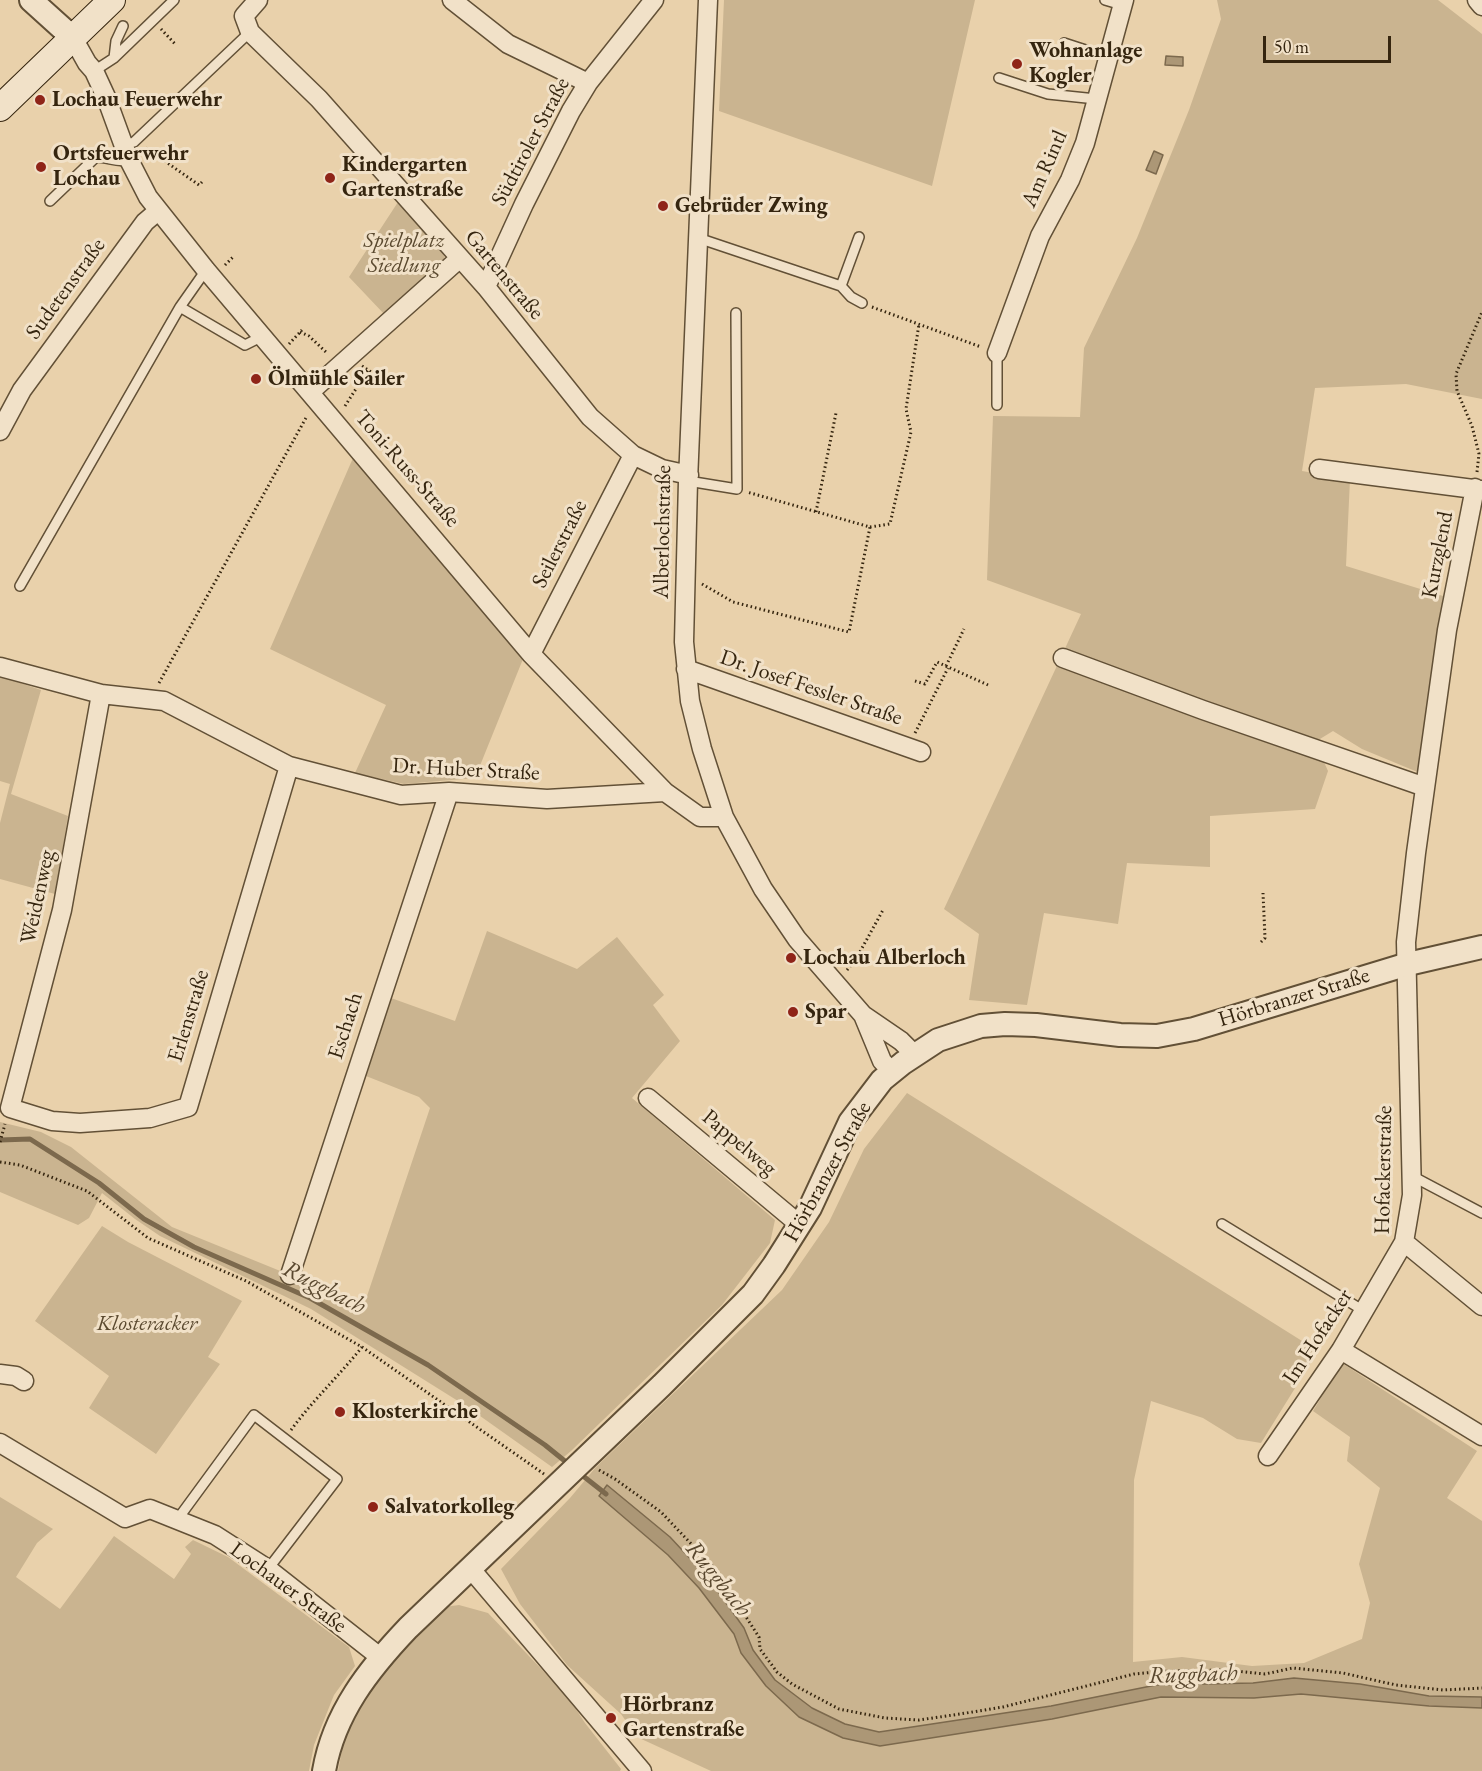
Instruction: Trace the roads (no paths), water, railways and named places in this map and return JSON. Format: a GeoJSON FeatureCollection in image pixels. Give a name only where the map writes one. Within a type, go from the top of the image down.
{"type":"FeatureCollection","features":[{"type":"Feature","properties":{"kind":"main road"},"geometry":{"type":"LineString","coordinates":[[0,108],[112,0]]}},
{"type":"Feature","properties":{"kind":"street"},"geometry":{"type":"LineString","coordinates":[[32,0],[73,38]]}},
{"type":"Feature","properties":{"kind":"street"},"geometry":{"type":"LineString","coordinates":[[250,32],[244,16],[258,0]]}},
{"type":"Feature","properties":{"kind":"street"},"geometry":{"type":"LineString","coordinates":[[452,0],[508,45],[588,83]]}},
{"type":"Feature","properties":{"kind":"street","name":"Südtiroler Straße"},"geometry":{"type":"LineString","coordinates":[[486,287],[570,111],[588,83],[654,0]]}},
{"type":"Feature","properties":{"kind":"street","name":"Alberlochstraße"},"geometry":{"type":"LineString","coordinates":[[708,0],[688,478],[684,642],[690,701],[724,817],[763,890],[797,939],[863,1014],[901,1041],[914,1054]]}},
{"type":"Feature","properties":{"kind":"street"},"geometry":{"type":"LineString","coordinates":[[1477,0],[1482,6]]}},
{"type":"Feature","properties":{"kind":"street","name":"Am Rintl"},"geometry":{"type":"LineString","coordinates":[[997,353],[1040,236],[1070,180],[1085,143],[1107,57],[1117,2]]}},
{"type":"Feature","properties":{"kind":"street","name":"Gartenstraße"},"geometry":{"type":"LineString","coordinates":[[250,32],[319,99],[486,287],[590,417],[633,456],[662,470],[688,478]]}},
{"type":"Feature","properties":{"kind":"street","name":"Toni-Russ-Straße"},"geometry":{"type":"LineString","coordinates":[[73,38],[94,71],[129,149],[140,183],[158,212],[213,270],[310,401],[531,654],[665,792],[700,817],[724,817]]}},
{"type":"Feature","properties":{"kind":"street","name":"Sudetenstraße"},"geometry":{"type":"LineString","coordinates":[[0,431],[22,390],[145,222],[158,212]]}},
{"type":"Feature","properties":{"kind":"street"},"geometry":{"type":"LineString","coordinates":[[310,401],[459,259]]}},
{"type":"Feature","properties":{"kind":"street","name":"Seilerstraße"},"geometry":{"type":"LineString","coordinates":[[531,654],[633,456]]}},
{"type":"Feature","properties":{"kind":"street","name":"Kurzglend"},"geometry":{"type":"LineString","coordinates":[[1319,469],[1479,489],[1447,630],[1406,942],[1408,964]]}},
{"type":"Feature","properties":{"kind":"street"},"geometry":{"type":"LineString","coordinates":[[1063,658],[1203,710],[1425,787]]}},
{"type":"Feature","properties":{"kind":"street","name":"Dr. Huber Straße"},"geometry":{"type":"LineString","coordinates":[[0,667],[101,694],[164,701],[289,766],[401,795],[449,792],[547,799],[665,792]]}},
{"type":"Feature","properties":{"kind":"street","name":"Dr. Josef Fessler Straße"},"geometry":{"type":"LineString","coordinates":[[686,669],[915,750]]}},
{"type":"Feature","properties":{"kind":"street","name":"Weidenweg"},"geometry":{"type":"LineString","coordinates":[[8,1112],[62,910],[101,694]]}},
{"type":"Feature","properties":{"kind":"street","name":"Erlenstraße"},"geometry":{"type":"LineString","coordinates":[[8,1112],[52,1121],[80,1123],[150,1118],[188,1107],[289,766]]}},
{"type":"Feature","properties":{"kind":"street","name":"Eschach"},"geometry":{"type":"LineString","coordinates":[[290,1275],[449,792]]}},
{"type":"Feature","properties":{"kind":"street","name":"Hörbranzer Straße"},"geometry":{"type":"LineString","coordinates":[[470,1568],[662,1385],[753,1294],[800,1225],[850,1122],[866,1100],[892,1072],[914,1054],[956,1033],[981,1026],[1005,1024],[1036,1025],[1119,1035],[1157,1036],[1194,1029],[1408,964],[1482,947]]}},
{"type":"Feature","properties":{"kind":"street","name":"Hofackerstraße"},"geometry":{"type":"LineString","coordinates":[[1408,964],[1412,1195],[1404,1242],[1482,1306]]}},
{"type":"Feature","properties":{"kind":"street","name":"Alberlochstraße"},"geometry":{"type":"LineString","coordinates":[[863,1014],[882,1060],[892,1072]]}},
{"type":"Feature","properties":{"kind":"street","name":"Pappelweg"},"geometry":{"type":"LineString","coordinates":[[648,1098],[800,1225]]}},
{"type":"Feature","properties":{"kind":"street","name":"Im Hofacker"},"geometry":{"type":"LineString","coordinates":[[1268,1456],[1341,1350],[1404,1242]]}},
{"type":"Feature","properties":{"kind":"street"},"geometry":{"type":"LineString","coordinates":[[1341,1350],[1482,1436]]}},
{"type":"Feature","properties":{"kind":"street"},"geometry":{"type":"LineString","coordinates":[[0,1374],[16,1376],[24,1381]]}},
{"type":"Feature","properties":{"kind":"street","name":"Lochauer Straße"},"geometry":{"type":"LineString","coordinates":[[0,1443],[125,1518],[150,1509],[215,1535],[268,1569],[380,1657]]}},
{"type":"Feature","properties":{"kind":"street"},"geometry":{"type":"LineString","coordinates":[[324,1771],[334,1736],[359,1684],[380,1657],[470,1568],[642,1771]]}},
{"type":"Feature","properties":{"kind":"lane"},"geometry":{"type":"LineString","coordinates":[[94,71],[114,58],[174,0]]}},
{"type":"Feature","properties":{"kind":"lane"},"geometry":{"type":"LineString","coordinates":[[114,58],[116,41],[123,26]]}},
{"type":"Feature","properties":{"kind":"lane"},"geometry":{"type":"LineString","coordinates":[[50,201],[96,158],[106,157],[120,162],[129,149],[250,32]]}},
{"type":"Feature","properties":{"kind":"lane"},"geometry":{"type":"LineString","coordinates":[[1064,43],[1107,57]]}},
{"type":"Feature","properties":{"kind":"lane"},"geometry":{"type":"LineString","coordinates":[[999,78],[1048,94],[1096,99]]}},
{"type":"Feature","properties":{"kind":"lane"},"geometry":{"type":"LineString","coordinates":[[841,286],[859,237]]}},
{"type":"Feature","properties":{"kind":"lane"},"geometry":{"type":"LineString","coordinates":[[698,238],[841,286],[850,297],[862,303]]}},
{"type":"Feature","properties":{"kind":"lane"},"geometry":{"type":"LineString","coordinates":[[21,586],[180,307],[213,270]]}},
{"type":"Feature","properties":{"kind":"lane"},"geometry":{"type":"LineString","coordinates":[[180,307],[245,345],[262,336]]}},
{"type":"Feature","properties":{"kind":"lane"},"geometry":{"type":"LineString","coordinates":[[688,478],[737,489],[735,313]]}},
{"type":"Feature","properties":{"kind":"lane"},"geometry":{"type":"LineString","coordinates":[[997,353],[997,405]]}},
{"type":"Feature","properties":{"kind":"lane"},"geometry":{"type":"LineString","coordinates":[[1412,1176],[1482,1213]]}},
{"type":"Feature","properties":{"kind":"lane"},"geometry":{"type":"LineString","coordinates":[[1222,1224],[1364,1311]]}},
{"type":"Feature","properties":{"kind":"lane"},"geometry":{"type":"LineString","coordinates":[[177,1520],[254,1415],[337,1479],[268,1569]]}},
{"type":"Feature","properties":{"kind":"waterway","name":"Ruggbach"},"geometry":{"type":"LineString","coordinates":[[0,1140],[30,1139],[99,1183],[144,1219],[194,1247],[310,1298],[428,1365],[545,1445],[571,1466]]}},
{"type":"Feature","properties":{"kind":"waterway","name":"Ruggbach"},"geometry":{"type":"LineString","coordinates":[[578,1472],[606,1494]]}},
{"type":"Feature","properties":{"kind":"place","name":"Wohnanlage Kogler"},"geometry":{"type":"Point","coordinates":[1017,64]}},
{"type":"Feature","properties":{"kind":"place","name":"Lochau Feuerwehr"},"geometry":{"type":"Point","coordinates":[40,100]}},
{"type":"Feature","properties":{"kind":"place","name":"Ortsfeuerwehr Lochau"},"geometry":{"type":"Point","coordinates":[41,167]}},
{"type":"Feature","properties":{"kind":"place","name":"Kindergarten Gartenstraße"},"geometry":{"type":"Point","coordinates":[330,178]}},
{"type":"Feature","properties":{"kind":"place","name":"Gebrüder Zwing"},"geometry":{"type":"Point","coordinates":[663,206]}},
{"type":"Feature","properties":{"kind":"place","name":"Ölmühle Sailer"},"geometry":{"type":"Point","coordinates":[256,379]}},
{"type":"Feature","properties":{"kind":"place","name":"Lochau Alberloch"},"geometry":{"type":"Point","coordinates":[791,958]}},
{"type":"Feature","properties":{"kind":"place","name":"Spar"},"geometry":{"type":"Point","coordinates":[793,1012]}},
{"type":"Feature","properties":{"kind":"place","name":"Klosterkirche"},"geometry":{"type":"Point","coordinates":[340,1412]}},
{"type":"Feature","properties":{"kind":"place","name":"Salvatorkolleg"},"geometry":{"type":"Point","coordinates":[373,1507]}},
{"type":"Feature","properties":{"kind":"place","name":"Hörbranz Gartenstraße"},"geometry":{"type":"Point","coordinates":[611,1718]}},
{"type":"Feature","properties":{"kind":"park label","name":"Spielplatz Siedlung"},"geometry":{"type":"Point","coordinates":[404,254]}},
{"type":"Feature","properties":{"kind":"park label","name":"Klosteracker"},"geometry":{"type":"Point","coordinates":[147,1324]}}]}
